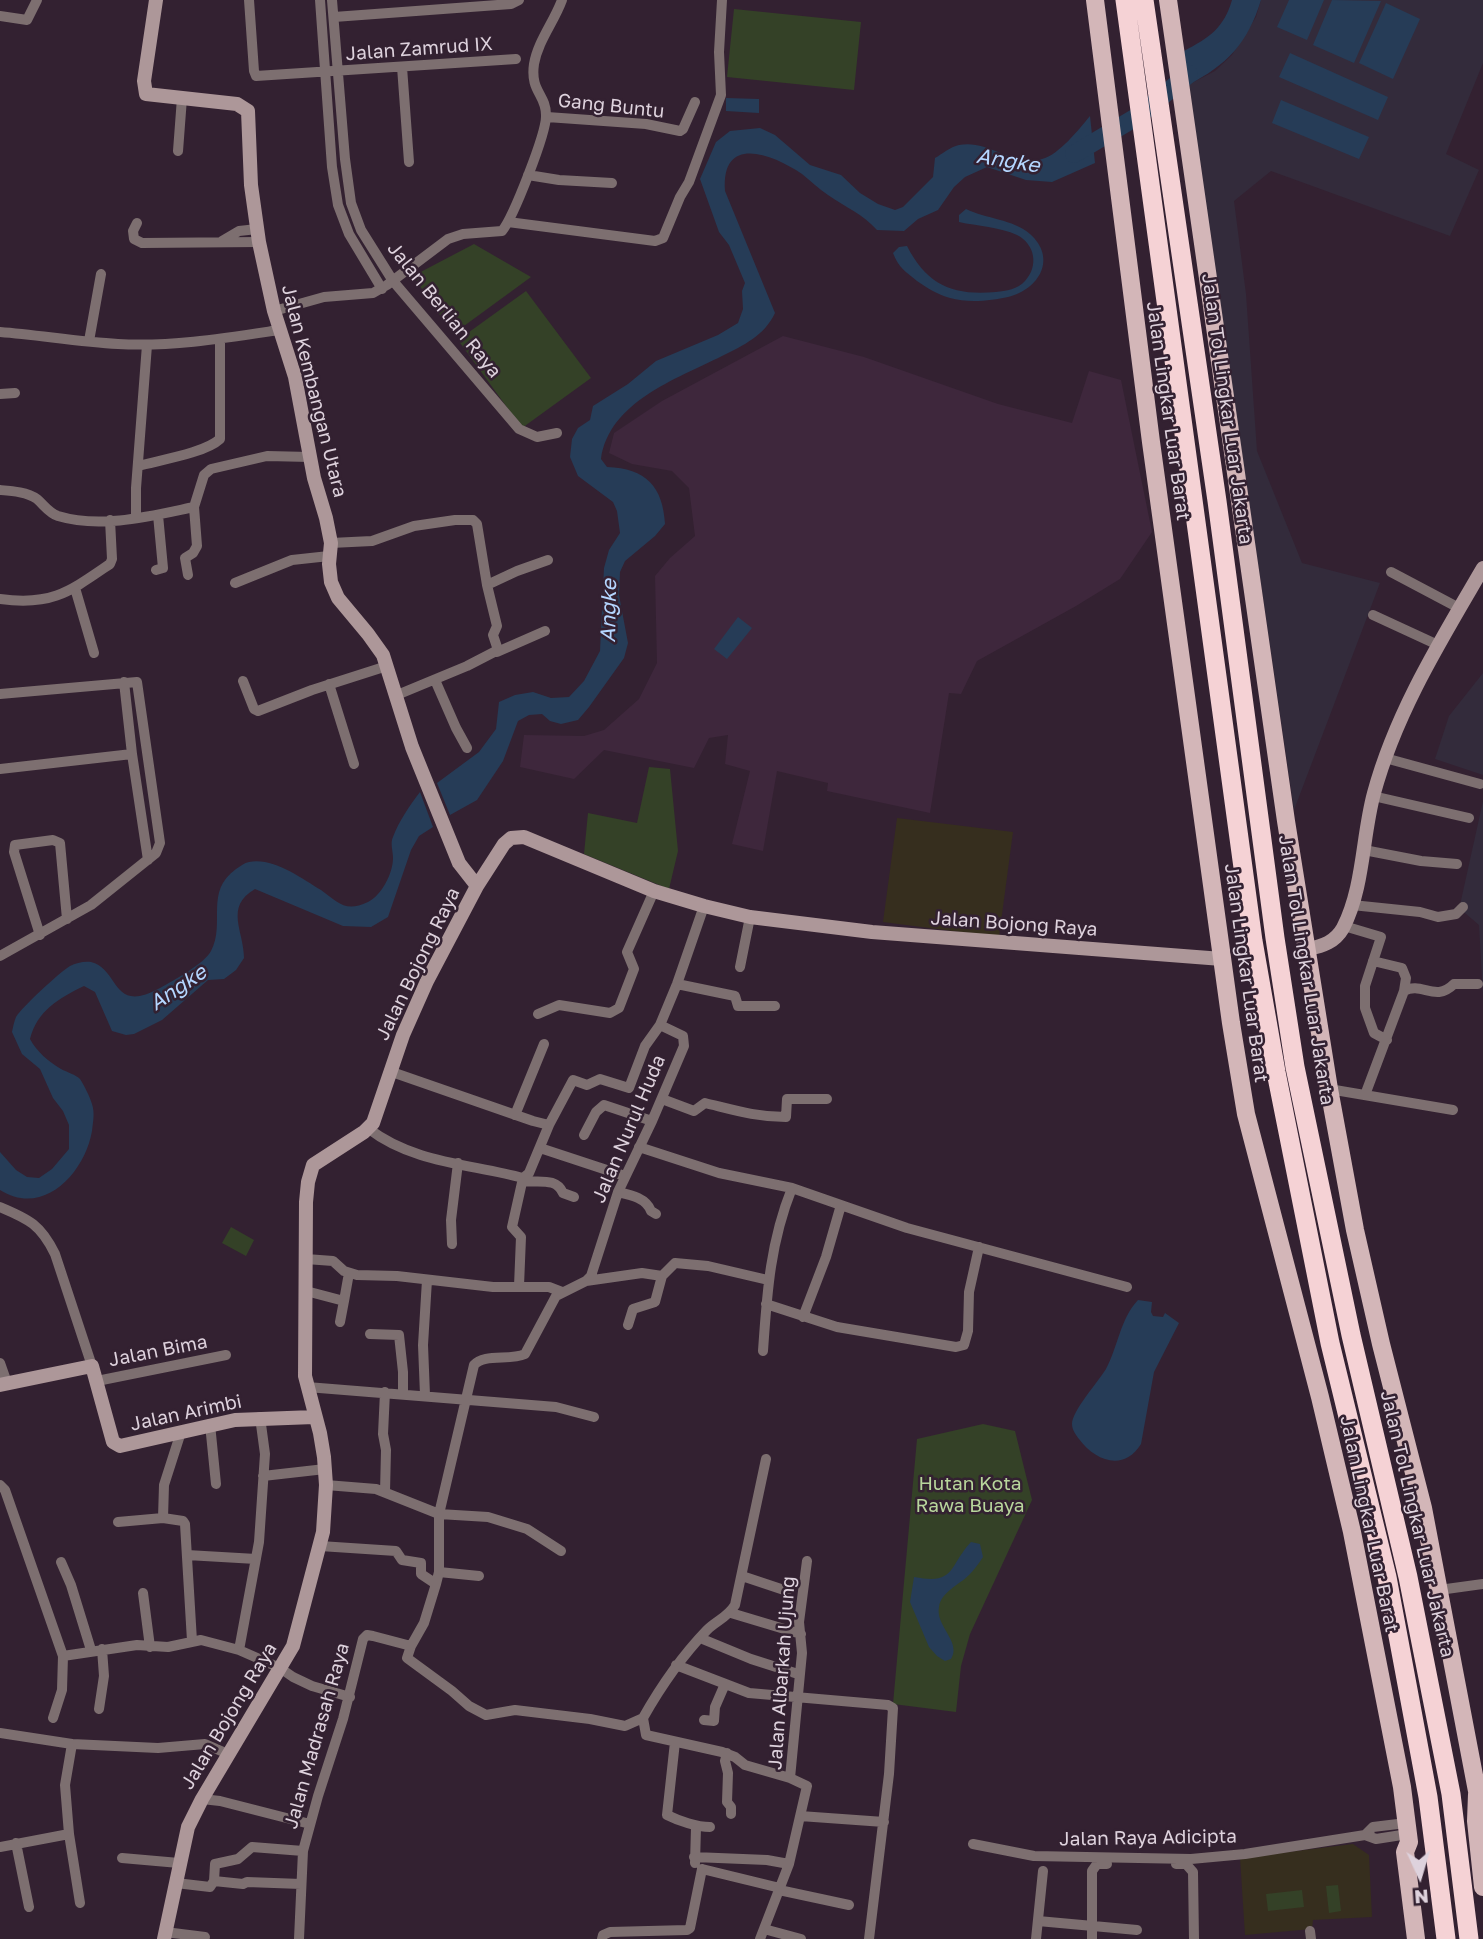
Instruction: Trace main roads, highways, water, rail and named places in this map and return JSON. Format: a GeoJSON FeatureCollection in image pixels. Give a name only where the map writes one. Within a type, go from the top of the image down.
{"type":"FeatureCollection","features":[{"type":"Feature","properties":{"kind":"highway"},"geometry":{"type":"LineString","coordinates":[[1125,0],[1253,941],[1330,1343],[1387,1577],[1428,1797],[1446,1939]]}},
{"type":"Feature","properties":{"kind":"highway","name":"Jalan Tol Lingkar Luar Jakarta"},"geometry":{"type":"LineString","coordinates":[[1144,0],[1219,514],[1275,938],[1295,1068],[1351,1335],[1408,1577],[1449,1781],[1469,1939]]}},
{"type":"Feature","properties":{"kind":"main road","name":"Jalan Lingkar Luar Barat"},"geometry":{"type":"LineString","coordinates":[[1095,0],[1114,160],[1222,959],[1247,1114],[1352,1532],[1402,1787],[1407,1833],[1405,1852],[1416,1939]]}},
{"type":"Feature","properties":{"kind":"main road"},"geometry":{"type":"LineString","coordinates":[[1168,0],[1286,821],[1329,1089],[1358,1242],[1423,1508],[1439,1590],[1479,1806],[1483,1887]]}},
{"type":"Feature","properties":{"kind":"main road"},"geometry":{"type":"LineString","coordinates":[[1407,1833],[1415,1850],[1425,1939]]}},
{"type":"Feature","properties":{"kind":"water"},"geometry":{"type":"Polygon","coordinates":[[[1232,0],[1261,0],[1250,29],[1225,61],[1188,85],[1184,51],[1220,25],[1232,0]]]}},
{"type":"Feature","properties":{"kind":"water"},"geometry":{"type":"Polygon","coordinates":[[[1289,0],[1324,0],[1307,40],[1277,27],[1289,0]]]}},
{"type":"Feature","properties":{"kind":"water"},"geometry":{"type":"Polygon","coordinates":[[[1332,0],[1381,1],[1354,63],[1313,45],[1332,0]]]}},
{"type":"Feature","properties":{"kind":"water"},"geometry":{"type":"Polygon","coordinates":[[[1386,3],[1420,19],[1393,79],[1359,63],[1386,3]]]}},
{"type":"Feature","properties":{"kind":"water"},"geometry":{"type":"Polygon","coordinates":[[[1290,53],[1388,97],[1378,120],[1279,77],[1290,53]]]}},
{"type":"Feature","properties":{"kind":"water"},"geometry":{"type":"Polygon","coordinates":[[[726,98],[759,99],[759,113],[726,111],[726,98]]]}},
{"type":"Feature","properties":{"kind":"water"},"geometry":{"type":"Polygon","coordinates":[[[1281,100],[1369,137],[1359,159],[1272,123],[1281,100]]]}},
{"type":"Feature","properties":{"kind":"water"},"geometry":{"type":"Polygon","coordinates":[[[1090,116],[1095,163],[1052,182],[1026,180],[987,167],[965,177],[954,187],[938,210],[918,219],[904,231],[877,230],[866,219],[825,193],[802,174],[777,160],[751,154],[740,155],[731,161],[726,173],[725,191],[775,313],[753,339],[647,395],[617,422],[607,439],[601,459],[607,467],[632,471],[650,482],[661,500],[665,524],[625,561],[620,572],[619,595],[628,643],[624,658],[578,720],[561,724],[550,721],[542,714],[529,715],[518,721],[503,761],[477,800],[450,815],[437,783],[479,752],[496,729],[499,702],[515,695],[533,692],[551,698],[569,697],[584,681],[600,651],[604,568],[609,550],[620,533],[613,502],[578,476],[570,457],[572,439],[578,428],[590,420],[593,406],[628,384],[656,361],[718,335],[738,323],[743,309],[742,291],[745,283],[729,245],[719,232],[700,179],[716,142],[730,131],[760,128],[775,135],[810,165],[841,175],[860,193],[895,210],[903,207],[933,177],[935,158],[952,147],[970,144],[1011,157],[1042,159],[1062,147],[1090,116]]]}},
{"type":"Feature","properties":{"kind":"water"},"geometry":{"type":"Polygon","coordinates":[[[966,209],[1016,225],[1038,243],[1043,262],[1041,272],[1029,287],[1008,297],[979,301],[957,300],[928,288],[900,266],[893,253],[899,247],[907,246],[923,270],[933,279],[954,289],[996,292],[1022,284],[1032,269],[1033,256],[1028,244],[1010,232],[959,222],[959,215],[966,209]]]}},
{"type":"Feature","properties":{"kind":"water"},"geometry":{"type":"Polygon","coordinates":[[[738,617],[752,628],[727,659],[714,649],[738,617]]]}},
{"type":"Feature","properties":{"kind":"water"},"geometry":{"type":"Polygon","coordinates":[[[420,792],[433,827],[419,836],[411,850],[388,917],[371,927],[343,926],[255,889],[240,904],[238,912],[244,958],[236,970],[224,979],[208,980],[162,1020],[134,1034],[112,1031],[95,992],[84,986],[50,1006],[33,1029],[30,1039],[47,1059],[80,1079],[83,1084],[91,1101],[94,1118],[88,1146],[71,1175],[47,1194],[32,1198],[16,1197],[0,1190],[0,1152],[16,1170],[27,1177],[39,1178],[52,1169],[69,1149],[69,1125],[63,1111],[53,1098],[40,1069],[22,1054],[12,1032],[16,1017],[42,990],[70,966],[83,962],[100,966],[118,988],[133,996],[144,995],[180,976],[202,961],[211,951],[217,930],[221,888],[226,878],[247,862],[277,865],[342,905],[353,906],[368,902],[378,894],[389,877],[393,837],[420,792]]]}},
{"type":"Feature","properties":{"kind":"water"},"geometry":{"type":"Polygon","coordinates":[[[1138,1300],[1152,1302],[1153,1316],[1163,1317],[1165,1313],[1179,1323],[1154,1372],[1141,1444],[1126,1458],[1110,1460],[1101,1458],[1086,1447],[1075,1434],[1073,1418],[1106,1369],[1123,1324],[1138,1300]]]}},
{"type":"Feature","properties":{"kind":"water"},"geometry":{"type":"Polygon","coordinates":[[[971,1542],[980,1544],[983,1557],[969,1575],[940,1602],[941,1621],[953,1646],[951,1659],[945,1661],[929,1647],[910,1602],[914,1577],[928,1579],[944,1576],[950,1572],[971,1542]]]}},
{"type":"Feature","properties":{"kind":"waterway","name":"Angke"},"geometry":{"type":"LineString","coordinates":[[1074,154],[1138,116],[1189,74]]}},
{"type":"Feature","properties":{"kind":"park label","name":"Hutan Kota Rawa Buaya"},"geometry":{"type":"Point","coordinates":[970,1495]}}]}
